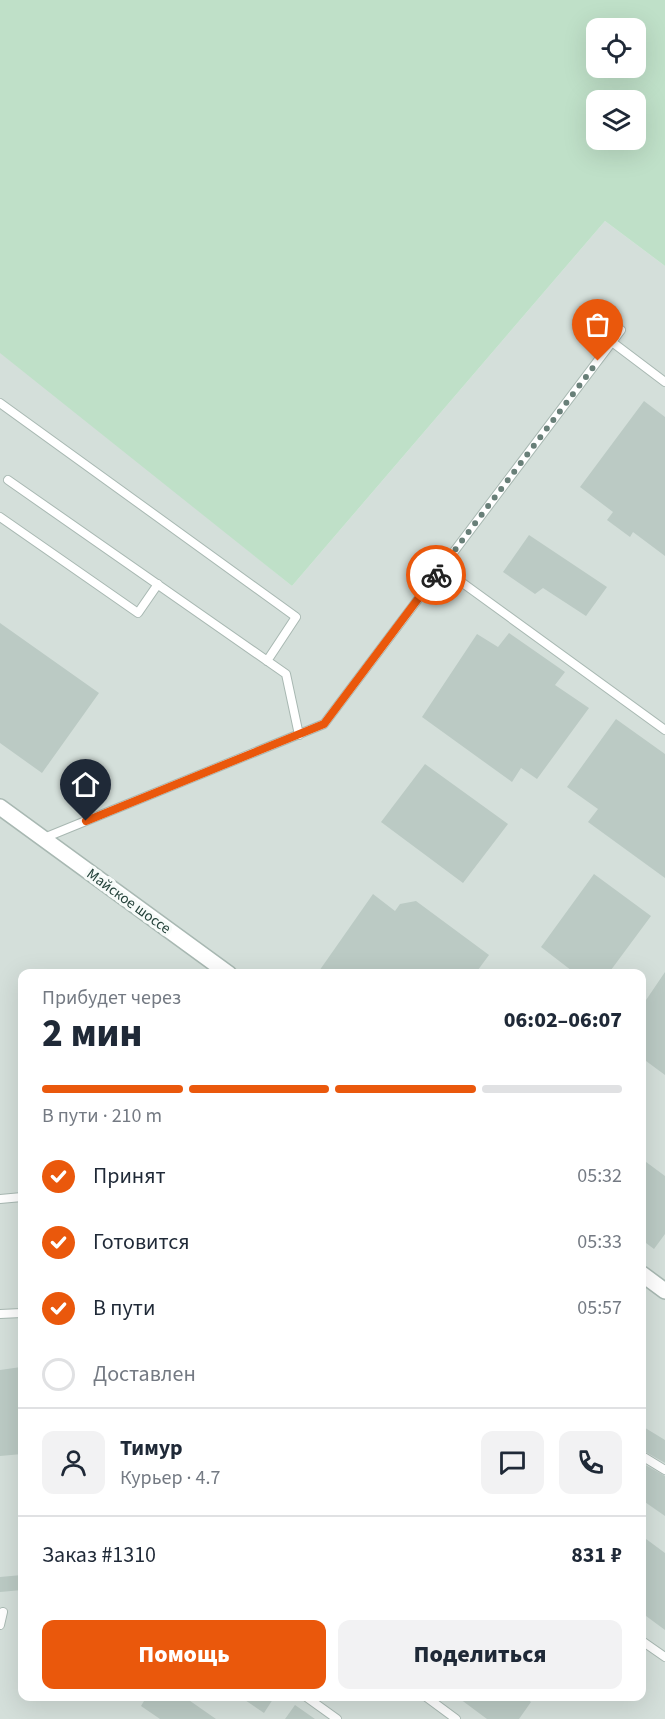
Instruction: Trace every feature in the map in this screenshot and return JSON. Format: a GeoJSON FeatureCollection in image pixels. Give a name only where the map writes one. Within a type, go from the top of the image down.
{"type":"FeatureCollection","features":[{"type":"Feature","properties":{"kind":"street","name":"Майское шоссе"},"geometry":{"type":"LineString","coordinates":[[0,807],[222,969]]}},
{"type":"Feature","properties":{"kind":"street"},"geometry":{"type":"LineString","coordinates":[[646,1277],[665,1291]]}},
{"type":"Feature","properties":{"kind":"lane"},"geometry":{"type":"LineString","coordinates":[[43,838],[324,724],[621,330]]}},
{"type":"Feature","properties":{"kind":"lane"},"geometry":{"type":"LineString","coordinates":[[612,342],[665,382]]}},
{"type":"Feature","properties":{"kind":"lane"},"geometry":{"type":"LineString","coordinates":[[0,404],[296,617],[267,661]]}},
{"type":"Feature","properties":{"kind":"lane"},"geometry":{"type":"LineString","coordinates":[[8,480],[286,674],[299,735]]}},
{"type":"Feature","properties":{"kind":"lane"},"geometry":{"type":"LineString","coordinates":[[0,517],[138,613],[158,584]]}},
{"type":"Feature","properties":{"kind":"lane"},"geometry":{"type":"LineString","coordinates":[[442,568],[665,730]]}},
{"type":"Feature","properties":{"kind":"lane"},"geometry":{"type":"LineString","coordinates":[[0,1199],[18,1197]]}},
{"type":"Feature","properties":{"kind":"lane"},"geometry":{"type":"LineString","coordinates":[[0,1314],[18,1313]]}},
{"type":"Feature","properties":{"kind":"lane"},"geometry":{"type":"LineString","coordinates":[[646,1458],[665,1470]]}},
{"type":"Feature","properties":{"kind":"lane"},"geometry":{"type":"LineString","coordinates":[[0,1625],[3,1612]]}},
{"type":"Feature","properties":{"kind":"lane"},"geometry":{"type":"LineString","coordinates":[[646,1644],[665,1657]]}},
{"type":"Feature","properties":{"kind":"lane"},"geometry":{"type":"LineString","coordinates":[[312,1701],[336,1719]]}},
{"type":"Feature","properties":{"kind":"lane"},"geometry":{"type":"LineString","coordinates":[[432,1701],[456,1719]]}},
{"type":"Feature","properties":{"kind":"shaded area"},"geometry":{"type":"Polygon","coordinates":[[[605,221],[665,266],[665,1719],[0,1719],[0,349],[292,586],[605,221]]]}},
{"type":"Feature","properties":{"kind":"green space"},"geometry":{"type":"Polygon","coordinates":[[[0,0],[665,0],[665,266],[605,221],[292,586],[0,353],[0,0]]]}},
{"type":"Feature","properties":{"kind":"building"},"geometry":{"type":"Polygon","coordinates":[[[644,401],[665,417],[665,556],[633,532],[630,537],[607,520],[613,512],[580,487],[644,401]]]}},
{"type":"Feature","properties":{"kind":"building"},"geometry":{"type":"Polygon","coordinates":[[[529,535],[607,587],[586,616],[543,588],[535,594],[503,572],[529,535]]]}},
{"type":"Feature","properties":{"kind":"building"},"geometry":{"type":"Polygon","coordinates":[[[0,623],[99,693],[42,773],[0,743],[0,623]]]}},
{"type":"Feature","properties":{"kind":"building"},"geometry":{"type":"Polygon","coordinates":[[[509,633],[565,672],[555,685],[589,708],[537,779],[521,768],[512,782],[422,717],[477,634],[498,647],[509,633]]]}},
{"type":"Feature","properties":{"kind":"building"},"geometry":{"type":"Polygon","coordinates":[[[616,719],[665,754],[665,878],[588,822],[598,809],[567,787],[616,719]]]}},
{"type":"Feature","properties":{"kind":"building"},"geometry":{"type":"Polygon","coordinates":[[[425,764],[508,824],[463,883],[381,822],[425,764]]]}},
{"type":"Feature","properties":{"kind":"building"},"geometry":{"type":"Polygon","coordinates":[[[594,874],[651,916],[612,969],[570,969],[541,947],[594,874]]]}},
{"type":"Feature","properties":{"kind":"building"},"geometry":{"type":"Polygon","coordinates":[[[373,894],[395,911],[400,904],[416,901],[489,955],[479,969],[320,969],[373,894]]]}},
{"type":"Feature","properties":{"kind":"building"},"geometry":{"type":"Polygon","coordinates":[[[665,972],[665,1075],[646,1061],[646,1000],[665,972]]]}},
{"type":"Feature","properties":{"kind":"building"},"geometry":{"type":"Polygon","coordinates":[[[646,1162],[665,1176],[665,1234],[654,1249],[646,1243],[646,1162]]]}},
{"type":"Feature","properties":{"kind":"building"},"geometry":{"type":"Polygon","coordinates":[[[18,1367],[18,1454],[0,1456],[0,1370],[18,1367]]]}},
{"type":"Feature","properties":{"kind":"building"},"geometry":{"type":"Polygon","coordinates":[[[646,1428],[665,1440],[665,1463],[646,1452],[646,1428]]]}},
{"type":"Feature","properties":{"kind":"building"},"geometry":{"type":"Polygon","coordinates":[[[646,1465],[665,1476],[665,1516],[646,1503],[646,1465]]]}},
{"type":"Feature","properties":{"kind":"building"},"geometry":{"type":"Polygon","coordinates":[[[646,1539],[665,1553],[665,1630],[646,1616],[646,1539]]]}},
{"type":"Feature","properties":{"kind":"building"},"geometry":{"type":"Polygon","coordinates":[[[18,1575],[18,1590],[0,1592],[0,1577],[18,1575]]]}},
{"type":"Feature","properties":{"kind":"building"},"geometry":{"type":"Polygon","coordinates":[[[144,1701],[190,1701],[216,1719],[160,1719],[141,1706],[144,1701]]]}},
{"type":"Feature","properties":{"kind":"building"},"geometry":{"type":"Polygon","coordinates":[[[246,1701],[272,1701],[264,1713],[246,1701]]]}},
{"type":"Feature","properties":{"kind":"building"},"geometry":{"type":"Polygon","coordinates":[[[463,1701],[531,1702],[519,1719],[487,1719],[463,1701]]]}},
{"type":"Feature","properties":{"kind":"building"},"geometry":{"type":"Polygon","coordinates":[[[295,1705],[315,1719],[285,1719],[295,1705]]]}},
{"type":"Feature","properties":{"kind":"way so far"},"geometry":{"type":"LineString","coordinates":[[436,575],[598,361]]}},
{"type":"Feature","properties":{"kind":"route"},"geometry":{"type":"LineString","coordinates":[[86,821],[324,724],[436,575]]}}]}
